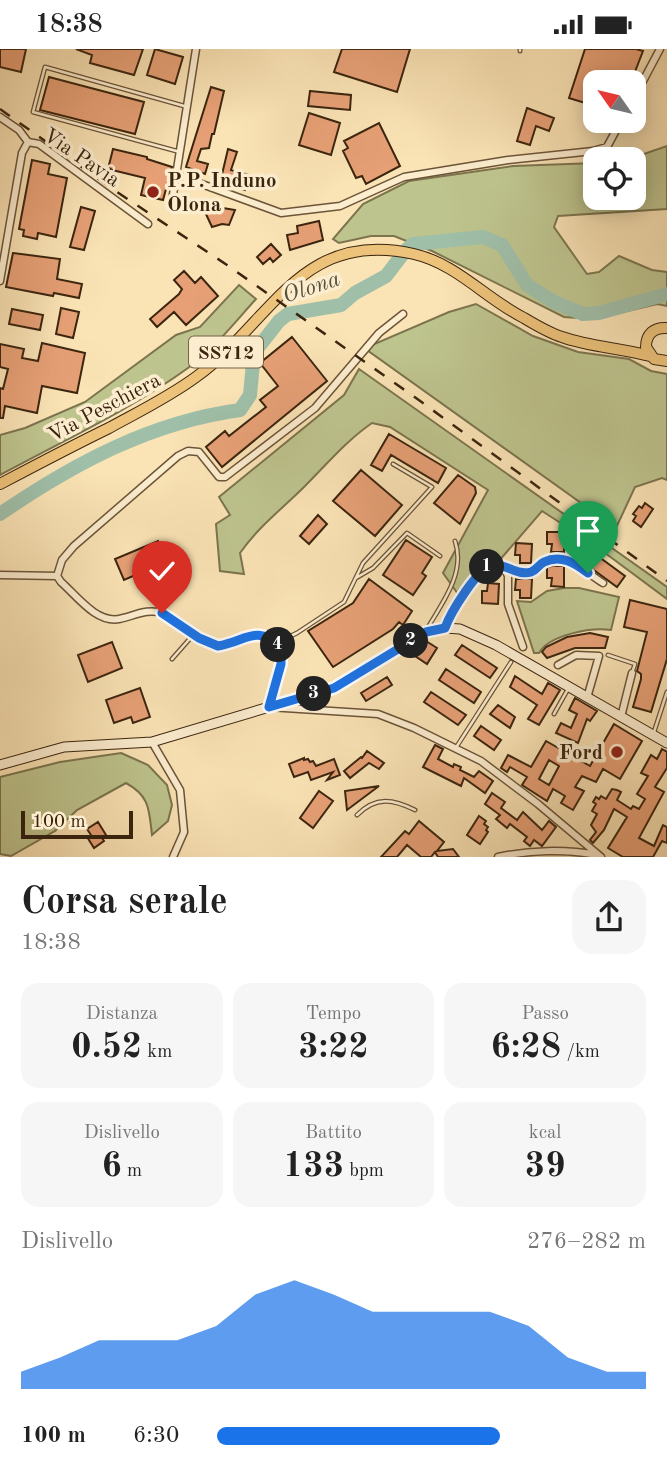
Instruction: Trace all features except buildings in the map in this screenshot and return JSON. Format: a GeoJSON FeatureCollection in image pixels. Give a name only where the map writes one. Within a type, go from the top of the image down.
{"type":"FeatureCollection","features":[{"type":"Feature","properties":{"kind":"main road","name":"Via Peschiera"},"geometry":{"type":"LineString","coordinates":[[0,484],[159,402],[197,377],[248,329],[288,285],[313,267],[349,254],[391,251],[411,253],[439,263],[519,316],[561,337],[624,349]]}},
{"type":"Feature","properties":{"kind":"main road"},"geometry":{"type":"LineString","coordinates":[[624,349],[648,337],[658,328],[667,328]]}},
{"type":"Feature","properties":{"kind":"main road"},"geometry":{"type":"LineString","coordinates":[[648,337],[646,347],[650,356]]}},
{"type":"Feature","properties":{"kind":"main road","name":"SS712"},"geometry":{"type":"LineString","coordinates":[[624,349],[650,356],[659,362],[667,361]]}},
{"type":"Feature","properties":{"kind":"main road"},"geometry":{"type":"LineString","coordinates":[[0,765],[77,745],[152,742],[334,688],[426,632],[445,628],[460,629],[496,645],[667,744]]}},
{"type":"Feature","properties":{"kind":"street"},"geometry":{"type":"LineString","coordinates":[[172,201],[196,49]]}},
{"type":"Feature","properties":{"kind":"street"},"geometry":{"type":"LineString","coordinates":[[646,75],[660,49]]}},
{"type":"Feature","properties":{"kind":"street","name":"Via Pavia"},"geometry":{"type":"LineString","coordinates":[[0,117],[19,130],[28,142],[38,144],[148,224]]}},
{"type":"Feature","properties":{"kind":"street"},"geometry":{"type":"LineString","coordinates":[[177,175],[281,213],[340,206],[404,177],[508,160],[593,151],[607,147],[615,133]]}},
{"type":"Feature","properties":{"kind":"street"},"geometry":{"type":"LineString","coordinates":[[0,281],[4,238],[22,153],[28,142]]}},
{"type":"Feature","properties":{"kind":"street"},"geometry":{"type":"LineString","coordinates":[[57,576],[62,561],[74,546],[178,456],[188,451],[199,452],[219,477],[225,477],[315,408],[379,333],[403,314]]}},
{"type":"Feature","properties":{"kind":"street"},"geometry":{"type":"LineString","coordinates":[[445,628],[450,615],[490,565],[517,572],[529,572],[546,561],[569,560],[603,583]]}},
{"type":"Feature","properties":{"kind":"street"},"geometry":{"type":"LineString","coordinates":[[502,566],[508,576],[508,604],[523,647]]}},
{"type":"Feature","properties":{"kind":"street"},"geometry":{"type":"LineString","coordinates":[[0,575],[57,576],[96,613],[106,618],[117,619],[152,611],[162,613],[218,646],[258,635],[269,637],[281,647],[281,664],[269,707],[388,717],[481,761],[600,856]]}},
{"type":"Feature","properties":{"kind":"street"},"geometry":{"type":"LineString","coordinates":[[558,665],[576,655],[599,656],[587,698]]}},
{"type":"Feature","properties":{"kind":"street"},"geometry":{"type":"LineString","coordinates":[[621,717],[632,673]]}},
{"type":"Feature","properties":{"kind":"street"},"geometry":{"type":"LineString","coordinates":[[152,742],[180,790],[184,832],[173,856]]}},
{"type":"Feature","properties":{"kind":"street"},"geometry":{"type":"LineString","coordinates":[[571,853],[580,848],[580,838]]}},
{"type":"Feature","properties":{"kind":"street"},"geometry":{"type":"LineString","coordinates":[[498,856],[524,852],[600,856]]}},
{"type":"Feature","properties":{"kind":"lane"},"geometry":{"type":"LineString","coordinates":[[180,152],[33,112],[44,68],[187,106]]}},
{"type":"Feature","properties":{"kind":"lane"},"geometry":{"type":"LineString","coordinates":[[276,643],[297,633],[344,602],[363,563],[432,487],[393,464]]}},
{"type":"Feature","properties":{"kind":"lane"},"geometry":{"type":"LineString","coordinates":[[356,578],[373,568],[407,533],[440,556]]}},
{"type":"Feature","properties":{"kind":"lane"},"geometry":{"type":"LineString","coordinates":[[426,632],[455,578],[459,563],[455,541]]}},
{"type":"Feature","properties":{"kind":"lane"},"geometry":{"type":"LineString","coordinates":[[172,659],[194,634]]}},
{"type":"Feature","properties":{"kind":"lane"},"geometry":{"type":"LineString","coordinates":[[608,655],[635,664],[632,673]]}},
{"type":"Feature","properties":{"kind":"lane"},"geometry":{"type":"LineString","coordinates":[[455,749],[511,662]]}},
{"type":"Feature","properties":{"kind":"lane"},"geometry":{"type":"LineString","coordinates":[[554,714],[569,687]]}},
{"type":"Feature","properties":{"kind":"lane"},"geometry":{"type":"LineString","coordinates":[[653,736],[667,692]]}},
{"type":"Feature","properties":{"kind":"lane"},"geometry":{"type":"LineString","coordinates":[[356,815],[362,809],[386,800],[397,801],[415,810]]}},
{"type":"Feature","properties":{"kind":"green space"},"geometry":{"type":"Polygon","coordinates":[[[667,146],[667,209],[558,216],[554,227],[587,274],[599,272],[619,256],[652,270],[667,272],[667,306],[657,304],[594,319],[564,317],[432,251],[394,236],[371,236],[339,243],[333,239],[363,204],[409,181],[513,166],[583,163],[583,210],[646,210],[646,153],[667,146]]]}},
{"type":"Feature","properties":{"kind":"green space"},"geometry":{"type":"Polygon","coordinates":[[[239,285],[256,299],[198,361],[120,411],[0,475],[0,435],[25,428],[85,402],[176,335],[200,327],[239,285]]]}},
{"type":"Feature","properties":{"kind":"green space"},"geometry":{"type":"Polygon","coordinates":[[[476,304],[533,336],[578,352],[629,359],[651,371],[667,374],[667,480],[662,478],[635,487],[616,528],[367,350],[372,345],[449,312],[476,304]]]}},
{"type":"Feature","properties":{"kind":"green space"},"geometry":{"type":"Polygon","coordinates":[[[359,369],[667,587],[667,599],[593,544],[542,511],[486,576],[479,571],[458,594],[443,573],[488,490],[390,427],[372,423],[345,445],[262,526],[240,553],[244,574],[220,571],[216,524],[230,515],[219,497],[344,395],[359,369]]]}},
{"type":"Feature","properties":{"kind":"green space"},"geometry":{"type":"Polygon","coordinates":[[[579,588],[619,597],[611,630],[571,634],[552,641],[539,653],[534,653],[517,601],[531,602],[547,591],[579,588]]]}},
{"type":"Feature","properties":{"kind":"green space"},"geometry":{"type":"Polygon","coordinates":[[[121,753],[148,765],[167,785],[172,805],[168,821],[152,835],[147,804],[140,793],[126,783],[77,810],[55,831],[11,856],[0,854],[0,777],[60,762],[121,753]]]}},
{"type":"Feature","properties":{"kind":"waterway","name":"Olona"},"geometry":{"type":"LineString","coordinates":[[0,514],[56,478],[114,448],[175,424],[240,410],[250,395],[257,349],[279,321],[288,314],[341,305],[355,293],[386,276],[413,244],[483,237],[502,245],[527,285],[554,302],[583,314],[599,313],[667,294]]}},
{"type":"Feature","properties":{"kind":"railway"},"geometry":{"type":"LineString","coordinates":[[0,109],[416,398],[667,581]]}},
{"type":"Feature","properties":{"kind":"place","name":"P.P. Induno Olona"},"geometry":{"type":"Point","coordinates":[153,192]}},
{"type":"Feature","properties":{"kind":"place","name":"Ford"},"geometry":{"type":"Point","coordinates":[617,752]}},
{"type":"Feature","properties":{"kind":"route"},"geometry":{"type":"LineString","coordinates":[[162,613],[199,638],[218,646],[258,635],[269,637],[281,647],[281,664],[269,707],[334,688],[426,632],[445,628],[450,615],[466,592],[490,565],[496,564],[511,571],[529,572],[546,561],[569,560],[588,573]]}}]}
